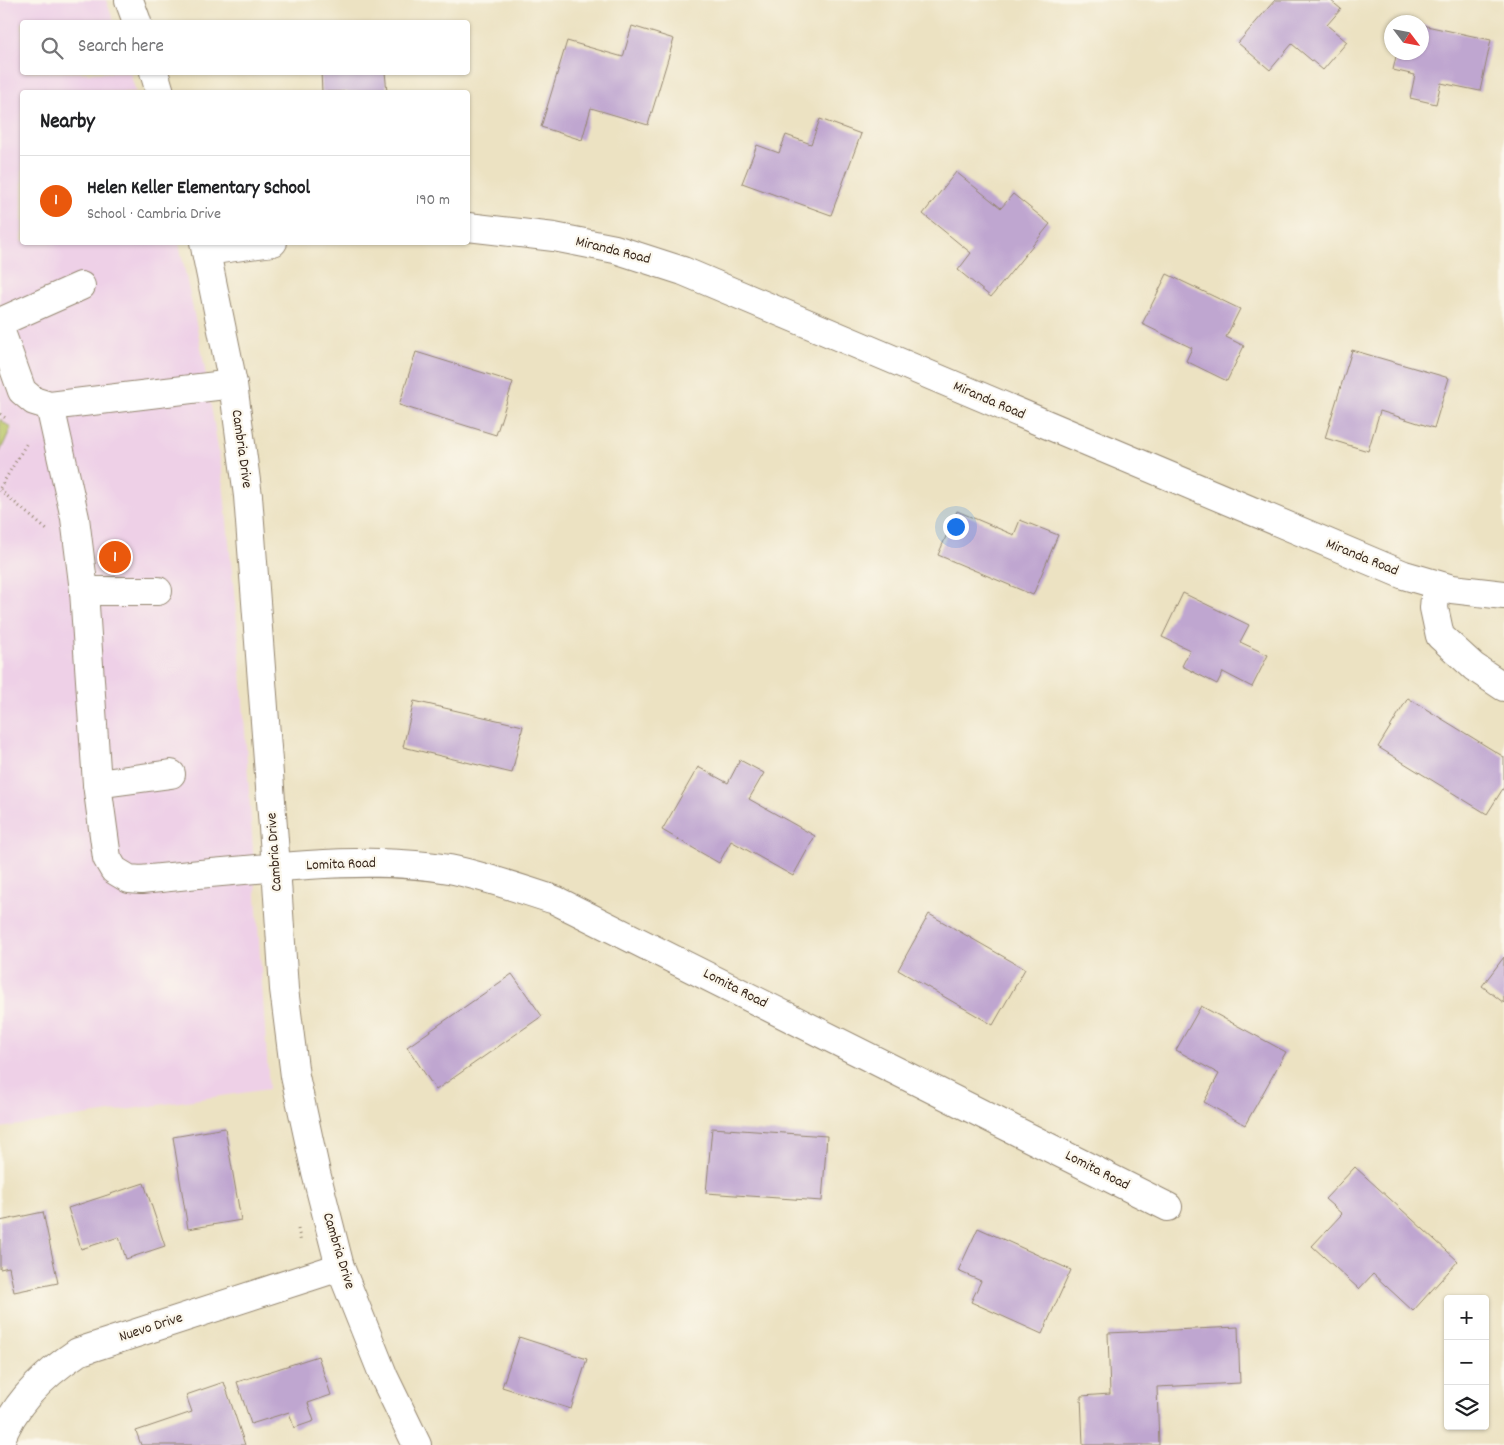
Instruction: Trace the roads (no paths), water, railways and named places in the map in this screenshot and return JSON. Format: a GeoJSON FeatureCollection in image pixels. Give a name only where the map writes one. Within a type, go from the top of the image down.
{"type":"FeatureCollection","features":[{"type":"Feature","properties":{"kind":"street"},"geometry":{"type":"LineString","coordinates":[[129,0],[136,20]]}},
{"type":"Feature","properties":{"kind":"street"},"geometry":{"type":"LineString","coordinates":[[155,75],[159,90]]}},
{"type":"Feature","properties":{"kind":"street","name":"Miranda Road"},"geometry":{"type":"LineString","coordinates":[[470,226],[554,237],[615,249],[683,270],[1404,575],[1452,589],[1504,596]]}},
{"type":"Feature","properties":{"kind":"street"},"geometry":{"type":"LineString","coordinates":[[205,247],[232,245]]}},
{"type":"Feature","properties":{"kind":"street","name":"Cambria Drive"},"geometry":{"type":"LineString","coordinates":[[205,247],[233,384],[248,496],[284,989],[295,1076],[316,1173],[340,1267],[384,1378],[417,1445]]}},
{"type":"Feature","properties":{"kind":"street"},"geometry":{"type":"LineString","coordinates":[[0,322],[82,286]]}},
{"type":"Feature","properties":{"kind":"street"},"geometry":{"type":"LineString","coordinates":[[0,329],[22,392],[34,401],[50,406],[233,384]]}},
{"type":"Feature","properties":{"kind":"street","name":"Lomita Road"},"geometry":{"type":"LineString","coordinates":[[50,406],[75,518],[84,591],[97,784],[107,858],[114,870],[129,879],[141,880],[276,867],[345,863],[396,863],[448,869],[500,882],[555,900],[1168,1207]]}},
{"type":"Feature","properties":{"kind":"street"},"geometry":{"type":"LineString","coordinates":[[1436,585],[1434,608],[1440,636],[1474,667],[1504,687]]}},
{"type":"Feature","properties":{"kind":"street"},"geometry":{"type":"LineString","coordinates":[[84,591],[158,590]]}},
{"type":"Feature","properties":{"kind":"street"},"geometry":{"type":"LineString","coordinates":[[97,784],[171,774]]}},
{"type":"Feature","properties":{"kind":"street","name":"Nuevo Drive"},"geometry":{"type":"LineString","coordinates":[[1,1435],[20,1404],[54,1368],[78,1352],[340,1267]]}},
{"type":"Feature","properties":{"kind":"place","name":"Helen Keller Elementary School"},"geometry":{"type":"Point","coordinates":[115,557]}}]}
